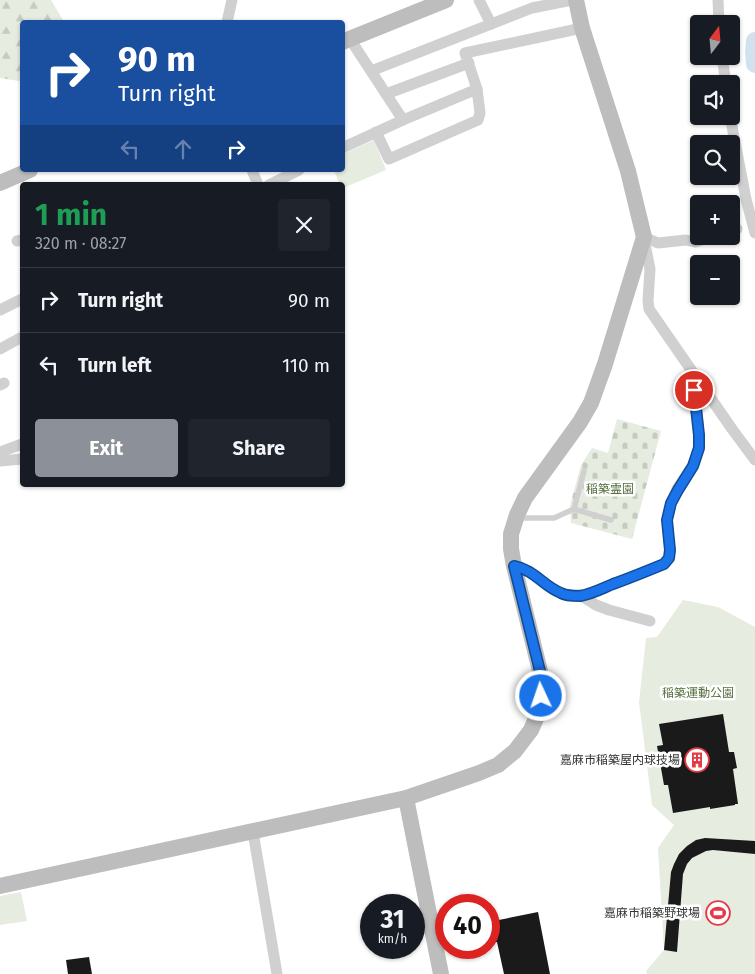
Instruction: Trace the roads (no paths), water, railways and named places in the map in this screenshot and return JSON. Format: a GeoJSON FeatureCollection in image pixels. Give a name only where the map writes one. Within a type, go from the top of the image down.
{"type":"FeatureCollection","features":[{"type":"Feature","properties":{"kind":"street"},"geometry":{"type":"LineString","coordinates":[[227,20],[232,0]]}},
{"type":"Feature","properties":{"kind":"street"},"geometry":{"type":"LineString","coordinates":[[404,120],[371,71],[346,40],[446,0]]}},
{"type":"Feature","properties":{"kind":"street"},"geometry":{"type":"LineString","coordinates":[[479,0],[491,24]]}},
{"type":"Feature","properties":{"kind":"street"},"geometry":{"type":"LineString","coordinates":[[371,71],[532,8],[572,0]]}},
{"type":"Feature","properties":{"kind":"street"},"geometry":{"type":"LineString","coordinates":[[576,0],[582,28],[628,172],[644,237],[650,268],[649,309],[755,460]]}},
{"type":"Feature","properties":{"kind":"street"},"geometry":{"type":"LineString","coordinates":[[718,0],[719,15]]}},
{"type":"Feature","properties":{"kind":"street"},"geometry":{"type":"LineString","coordinates":[[386,94],[467,58],[582,28]]}},
{"type":"Feature","properties":{"kind":"street"},"geometry":{"type":"LineString","coordinates":[[376,132],[389,159],[478,120],[480,113],[477,89],[458,37]]}},
{"type":"Feature","properties":{"kind":"street"},"geometry":{"type":"LineString","coordinates":[[345,147],[477,89]]}},
{"type":"Feature","properties":{"kind":"street"},"geometry":{"type":"LineString","coordinates":[[732,125],[755,234]]}},
{"type":"Feature","properties":{"kind":"street"},"geometry":{"type":"LineString","coordinates":[[0,183],[25,172]]}},
{"type":"Feature","properties":{"kind":"street"},"geometry":{"type":"LineString","coordinates":[[275,182],[295,172]]}},
{"type":"Feature","properties":{"kind":"street"},"geometry":{"type":"LineString","coordinates":[[644,237],[658,243],[690,241]]}},
{"type":"Feature","properties":{"kind":"street"},"geometry":{"type":"LineString","coordinates":[[0,886],[406,798],[480,774],[498,765],[515,751],[531,730],[537,716],[541,696],[540,671],[514,566],[511,534],[525,498],[580,422],[591,403],[644,237]]}},
{"type":"Feature","properties":{"kind":"street"},"geometry":{"type":"LineString","coordinates":[[0,310],[20,302]]}},
{"type":"Feature","properties":{"kind":"street"},"geometry":{"type":"LineString","coordinates":[[0,349],[20,338]]}},
{"type":"Feature","properties":{"kind":"street"},"geometry":{"type":"LineString","coordinates":[[514,566],[534,574],[561,593],[570,596],[580,596],[595,592],[664,564],[669,558],[670,550],[667,520],[671,503],[693,466],[699,448],[693,373]]}},
{"type":"Feature","properties":{"kind":"street"},"geometry":{"type":"LineString","coordinates":[[0,452],[20,445]]}},
{"type":"Feature","properties":{"kind":"street"},"geometry":{"type":"LineString","coordinates":[[0,461],[20,458]]}},
{"type":"Feature","properties":{"kind":"street"},"geometry":{"type":"LineString","coordinates":[[580,596],[609,610],[650,620]]}},
{"type":"Feature","properties":{"kind":"street"},"geometry":{"type":"LineString","coordinates":[[406,798],[441,974]]}},
{"type":"Feature","properties":{"kind":"street"},"geometry":{"type":"LineString","coordinates":[[253,832],[277,974]]}},
{"type":"Feature","properties":{"kind":"lane"},"geometry":{"type":"LineString","coordinates":[[574,509],[584,471]]}},
{"type":"Feature","properties":{"kind":"lane"},"geometry":{"type":"LineString","coordinates":[[516,518],[554,518],[574,509],[611,520]]}},
{"type":"Feature","properties":{"kind":"waterway"},"geometry":{"type":"LineString","coordinates":[[755,41],[755,64]]}},
{"type":"Feature","properties":{"kind":"place","name":"嘉麻市稲築屋内球技場"},"geometry":{"type":"Point","coordinates":[697,760]}},
{"type":"Feature","properties":{"kind":"place","name":"嘉麻市稲築野球場"},"geometry":{"type":"Point","coordinates":[718,913]}},
{"type":"Feature","properties":{"kind":"park label","name":"稲築霊園"},"geometry":{"type":"Point","coordinates":[610,489]}},
{"type":"Feature","properties":{"kind":"park label","name":"稲築運動公園"},"geometry":{"type":"Point","coordinates":[698,693]}}]}
